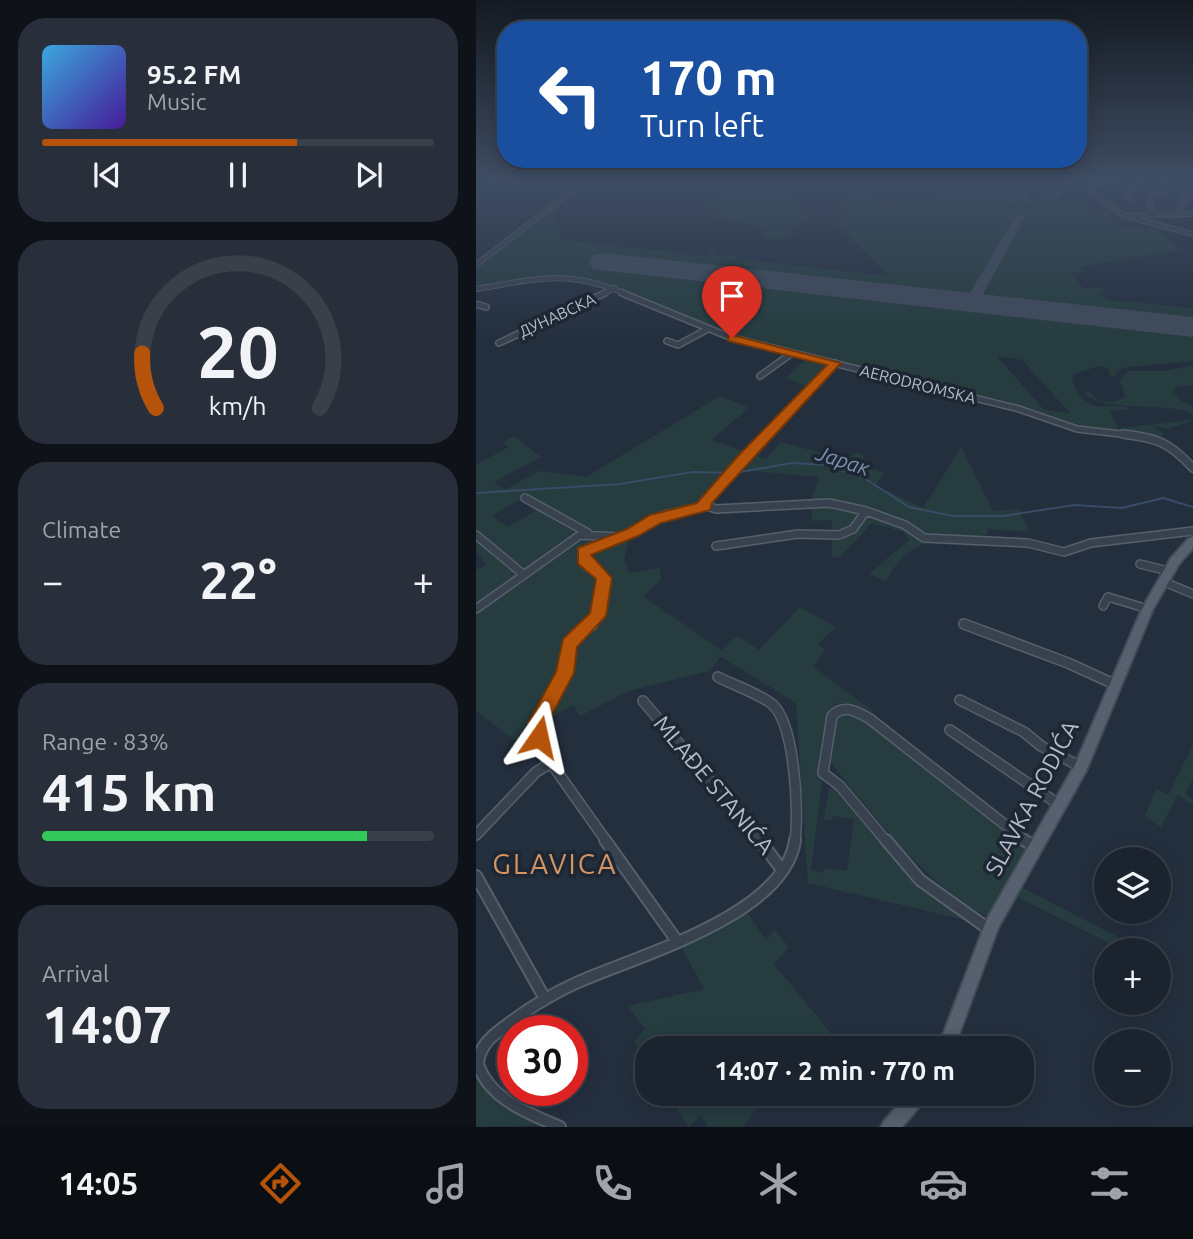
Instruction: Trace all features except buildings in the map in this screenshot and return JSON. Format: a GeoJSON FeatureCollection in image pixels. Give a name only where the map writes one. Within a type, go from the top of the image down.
{"type":"FeatureCollection","features":[{"type":"Feature","properties":{"kind":"main road","name":"SLAVKA RODIĆA"},"geometry":{"type":"LineString","coordinates":[[950,1036],[990,930],[1081,767],[1147,609],[1165,576],[1193,541]]}},
{"type":"Feature","properties":{"kind":"main road"},"geometry":{"type":"LineString","coordinates":[[890,1127],[908,1106]]}},
{"type":"Feature","properties":{"kind":"street"},"geometry":{"type":"LineString","coordinates":[[476,265],[516,234]]}},
{"type":"Feature","properties":{"kind":"street","name":"AERODROMSKA"},"geometry":{"type":"LineString","coordinates":[[476,291],[554,276],[615,288],[706,330],[1018,409],[1077,429],[1156,438],[1177,451],[1193,468]]}},
{"type":"Feature","properties":{"kind":"street","name":"ДУНАВСКА"},"geometry":{"type":"LineString","coordinates":[[499,343],[615,288]]}},
{"type":"Feature","properties":{"kind":"street"},"geometry":{"type":"LineString","coordinates":[[476,304],[486,307]]}},
{"type":"Feature","properties":{"kind":"street"},"geometry":{"type":"LineString","coordinates":[[667,341],[678,345],[706,330]]}},
{"type":"Feature","properties":{"kind":"street"},"geometry":{"type":"LineString","coordinates":[[760,376],[792,353]]}},
{"type":"Feature","properties":{"kind":"street"},"geometry":{"type":"LineString","coordinates":[[705,506],[705,502],[742,460],[835,363]]}},
{"type":"Feature","properties":{"kind":"street"},"geometry":{"type":"LineString","coordinates":[[525,498],[553,516],[589,533],[607,538],[620,537]]}},
{"type":"Feature","properties":{"kind":"street"},"geometry":{"type":"LineString","coordinates":[[677,941],[551,763],[542,746],[537,723],[565,673],[571,641],[596,622],[603,588],[602,573],[584,560],[582,555],[589,548],[665,516],[705,506],[716,509],[829,503],[866,511],[905,525],[924,538],[1028,543],[1064,552],[1091,543],[1193,531]]}},
{"type":"Feature","properties":{"kind":"street"},"geometry":{"type":"LineString","coordinates":[[716,546],[798,534],[839,535],[853,529],[866,511]]}},
{"type":"Feature","properties":{"kind":"street"},"geometry":{"type":"LineString","coordinates":[[476,609],[580,535],[589,533]]}},
{"type":"Feature","properties":{"kind":"street"},"geometry":{"type":"LineString","coordinates":[[476,535],[524,575]]}},
{"type":"Feature","properties":{"kind":"street"},"geometry":{"type":"LineString","coordinates":[[1140,564],[1193,594]]}},
{"type":"Feature","properties":{"kind":"street"},"geometry":{"type":"LineString","coordinates":[[1103,606],[1108,597],[1147,609]]}},
{"type":"Feature","properties":{"kind":"street"},"geometry":{"type":"LineString","coordinates":[[964,624],[1115,685]]}},
{"type":"Feature","properties":{"kind":"street"},"geometry":{"type":"LineString","coordinates":[[559,1127],[529,1114],[493,1089],[481,1074],[477,1055],[496,1033],[544,997],[604,968],[698,934],[772,883],[794,851],[786,719],[772,703],[718,677]]}},
{"type":"Feature","properties":{"kind":"street"},"geometry":{"type":"LineString","coordinates":[[960,700],[1024,732],[1041,747],[1081,767]]}},
{"type":"Feature","properties":{"kind":"street","name":"MLAĐE STANIĆA"},"geometry":{"type":"LineString","coordinates":[[643,701],[782,870]]}},
{"type":"Feature","properties":{"kind":"street"},"geometry":{"type":"LineString","coordinates":[[990,930],[920,880],[840,786],[823,773],[832,716],[838,709],[846,708],[870,719],[1035,847]]}},
{"type":"Feature","properties":{"kind":"street"},"geometry":{"type":"LineString","coordinates":[[950,730],[1060,806]]}},
{"type":"Feature","properties":{"kind":"street"},"geometry":{"type":"LineString","coordinates":[[476,835],[536,772],[551,763]]}},
{"type":"Feature","properties":{"kind":"street"},"geometry":{"type":"LineString","coordinates":[[476,876],[544,997]]}},
{"type":"Feature","properties":{"kind":"green space"},"geometry":{"type":"Polygon","coordinates":[[[519,234],[560,234],[562,240],[707,256],[712,248],[718,256],[735,255],[737,259],[889,276],[846,234],[1163,234],[1179,250],[1080,267],[1082,271],[1070,273],[1084,289],[1100,287],[1105,291],[1098,292],[1108,300],[1193,308],[1193,361],[1127,367],[1118,370],[1114,377],[1110,376],[1108,368],[1099,366],[1074,374],[1072,381],[1078,393],[1092,405],[1130,409],[1110,411],[1118,428],[1186,421],[1185,419],[1193,421],[1166,429],[1152,426],[1164,433],[1160,437],[1078,428],[1029,411],[731,337],[642,297],[590,280],[551,276],[476,288],[476,267],[519,234]],[[997,356],[1044,410],[1070,413],[1022,360],[997,356]]]}},
{"type":"Feature","properties":{"kind":"green space"},"geometry":{"type":"Polygon","coordinates":[[[763,234],[794,234],[795,236],[787,236],[788,239],[765,238],[763,234]]]}},
{"type":"Feature","properties":{"kind":"green space"},"geometry":{"type":"Polygon","coordinates":[[[808,358],[831,364],[809,387],[786,378],[808,358]]]}},
{"type":"Feature","properties":{"kind":"green space"},"geometry":{"type":"Polygon","coordinates":[[[1193,365],[1193,386],[1179,386],[1173,391],[1180,400],[1193,407],[1193,413],[1105,403],[1093,399],[1085,393],[1089,392],[1101,401],[1116,401],[1125,397],[1120,380],[1128,371],[1165,371],[1193,365]]]}},
{"type":"Feature","properties":{"kind":"green space"},"geometry":{"type":"Polygon","coordinates":[[[720,396],[749,408],[711,440],[766,459],[781,442],[848,460],[855,452],[865,455],[861,465],[884,473],[876,485],[923,508],[961,447],[993,511],[1019,509],[1029,532],[988,529],[985,541],[954,539],[928,543],[905,555],[886,581],[869,574],[909,540],[904,532],[872,523],[839,558],[832,556],[832,520],[812,521],[811,503],[819,477],[753,471],[728,475],[694,508],[662,515],[632,531],[612,537],[588,531],[527,495],[492,516],[508,527],[538,509],[582,533],[606,538],[630,535],[624,560],[629,573],[660,568],[661,579],[644,597],[721,650],[737,636],[759,650],[800,607],[836,627],[818,644],[825,650],[813,667],[873,711],[871,714],[854,704],[839,703],[828,716],[822,736],[823,775],[811,870],[824,873],[825,868],[847,871],[854,819],[833,816],[832,820],[824,819],[829,789],[838,787],[921,884],[978,923],[808,883],[796,703],[721,657],[709,671],[629,691],[580,716],[573,705],[544,724],[533,739],[525,743],[516,741],[476,711],[476,612],[484,607],[476,601],[476,570],[486,565],[476,550],[476,465],[508,447],[503,442],[514,436],[541,457],[494,482],[505,490],[539,471],[586,477],[720,396]]]}},
{"type":"Feature","properties":{"kind":"green space"},"geometry":{"type":"Polygon","coordinates":[[[850,709],[1028,843],[987,917],[942,886],[921,867],[883,827],[831,763],[838,713],[850,709]]]}},
{"type":"Feature","properties":{"kind":"green space"},"geometry":{"type":"Polygon","coordinates":[[[1193,745],[1193,779],[1185,794],[1193,799],[1193,805],[1178,795],[1161,827],[1145,816],[1156,789],[1168,795],[1193,745]]]}},
{"type":"Feature","properties":{"kind":"green space"},"geometry":{"type":"Polygon","coordinates":[[[1021,887],[1120,938],[1099,938],[1017,897],[1021,887]]]}},
{"type":"Feature","properties":{"kind":"green space"},"geometry":{"type":"Polygon","coordinates":[[[744,908],[766,940],[774,930],[789,947],[774,964],[833,1036],[639,1036],[645,1029],[628,1006],[704,989],[681,946],[744,908]]]}},
{"type":"Feature","properties":{"kind":"green space"},"geometry":{"type":"Polygon","coordinates":[[[476,1075],[497,1100],[497,1106],[505,1106],[538,1125],[476,1127],[476,1075]]]}},
{"type":"Feature","properties":{"kind":"green space"},"geometry":{"type":"Polygon","coordinates":[[[676,1106],[758,1106],[743,1127],[708,1127],[701,1115],[689,1127],[676,1106]]]}},
{"type":"Feature","properties":{"kind":"waterway","name":"Јарак"},"geometry":{"type":"LineString","coordinates":[[734,473],[792,463],[827,465],[864,478],[909,507],[953,516],[1003,516],[1074,505],[1122,508],[1163,498],[1193,507]]}},
{"type":"Feature","properties":{"kind":"waterway","name":"Јарак"},"geometry":{"type":"LineString","coordinates":[[476,493],[620,484],[693,472],[729,473]]}},
{"type":"Feature","properties":{"kind":"taxiway"},"geometry":{"type":"LineString","coordinates":[[971,303],[1011,234]]}},
{"type":"Feature","properties":{"kind":"runway"},"geometry":{"type":"LineString","coordinates":[[604,262],[1193,327]]}},
{"type":"Feature","properties":{"kind":"district","name":"GLAVICA"},"geometry":{"type":"Point","coordinates":[555,864]}},
{"type":"Feature","properties":{"kind":"route"},"geometry":{"type":"LineString","coordinates":[[539,737],[537,723],[565,673],[569,644],[596,622],[598,616],[604,578],[602,573],[582,558],[583,552],[595,545],[632,533],[656,519],[705,506],[704,503],[724,484],[742,460],[835,363],[732,338]]}}]}
